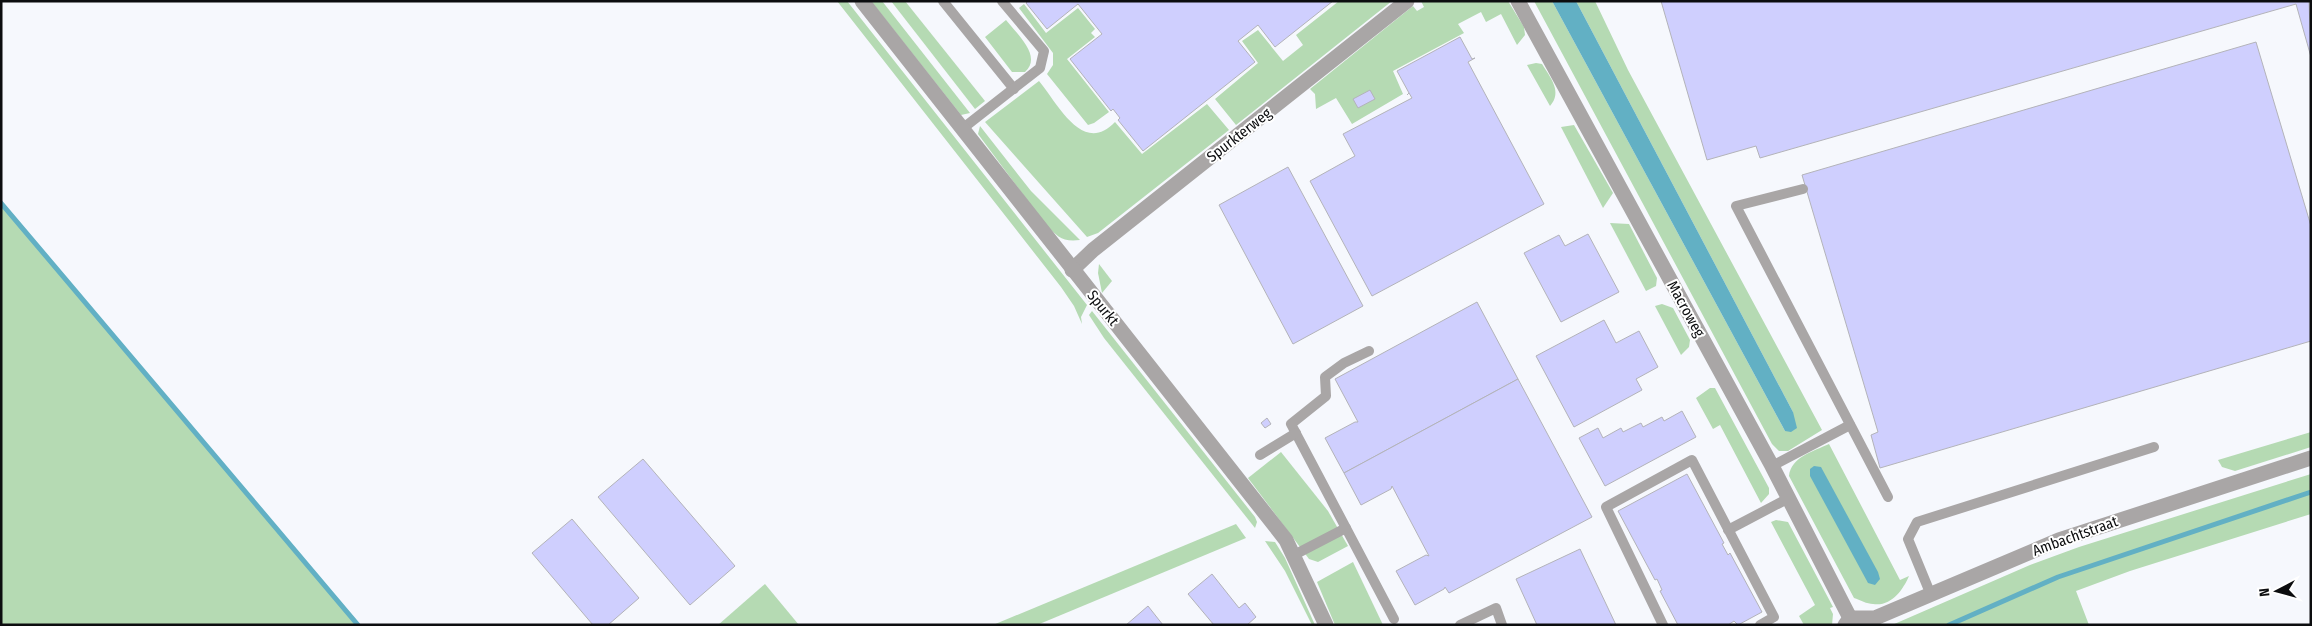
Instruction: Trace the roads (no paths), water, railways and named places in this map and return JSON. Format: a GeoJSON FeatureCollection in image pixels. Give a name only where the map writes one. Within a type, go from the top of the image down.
{"type":"FeatureCollection","features":[{"type":"Feature","properties":{"kind":"street","name":"Spurkt"},"geometry":{"type":"LineString","coordinates":[[862,1],[1286,540],[1326,625]]}},
{"type":"Feature","properties":{"kind":"street","name":"Spurkterweg"},"geometry":{"type":"LineString","coordinates":[[1072,270],[1101,244],[1407,1]]}},
{"type":"Feature","properties":{"kind":"street","name":"Macroweg"},"geometry":{"type":"LineString","coordinates":[[1518,1],[1772,466],[1848,621]]}},
{"type":"Feature","properties":{"kind":"street","name":"Ambachtstraat"},"geometry":{"type":"LineString","coordinates":[[1848,621],[1875,618],[2059,540],[2311,458]]}},
{"type":"Feature","properties":{"kind":"lane"},"geometry":{"type":"LineString","coordinates":[[943,1],[1014,89]]}},
{"type":"Feature","properties":{"kind":"lane"},"geometry":{"type":"LineString","coordinates":[[962,129],[1040,68],[1044,51],[1002,1]]}},
{"type":"Feature","properties":{"kind":"lane"},"geometry":{"type":"LineString","coordinates":[[1803,189],[1736,206],[1888,497]]}},
{"type":"Feature","properties":{"kind":"lane"},"geometry":{"type":"LineString","coordinates":[[1369,351],[1344,363],[1325,376],[1326,396],[1291,424],[1394,619]]}},
{"type":"Feature","properties":{"kind":"lane"},"geometry":{"type":"LineString","coordinates":[[1772,466],[1850,425]]}},
{"type":"Feature","properties":{"kind":"lane"},"geometry":{"type":"LineString","coordinates":[[1260,455],[1296,433]]}},
{"type":"Feature","properties":{"kind":"lane"},"geometry":{"type":"LineString","coordinates":[[1931,595],[1908,539],[1917,522],[2154,446]]}},
{"type":"Feature","properties":{"kind":"lane"},"geometry":{"type":"LineString","coordinates":[[1663,625],[1606,507],[1692,460],[1774,617],[1760,625]]}},
{"type":"Feature","properties":{"kind":"lane"},"geometry":{"type":"LineString","coordinates":[[1728,530],[1789,498]]}},
{"type":"Feature","properties":{"kind":"lane"},"geometry":{"type":"LineString","coordinates":[[1294,555],[1346,528]]}},
{"type":"Feature","properties":{"kind":"lane"},"geometry":{"type":"LineString","coordinates":[[1460,625],[1496,608],[1502,625]]}},
{"type":"Feature","properties":{"kind":"water"},"geometry":{"type":"Polygon","coordinates":[[[1552,1],[1576,1],[1793,412],[1797,428],[1791,432],[1785,431],[1552,1]]]}},
{"type":"Feature","properties":{"kind":"water"},"geometry":{"type":"Polygon","coordinates":[[[1814,466],[1821,467],[1878,572],[1880,579],[1875,585],[1868,583],[1810,476],[1810,469],[1814,466]]]}},
{"type":"Feature","properties":{"kind":"waterway"},"geometry":{"type":"LineString","coordinates":[[1,203],[358,625]]}},
{"type":"Feature","properties":{"kind":"waterway"},"geometry":{"type":"LineString","coordinates":[[1949,625],[2058,577],[2311,492]]}}]}
